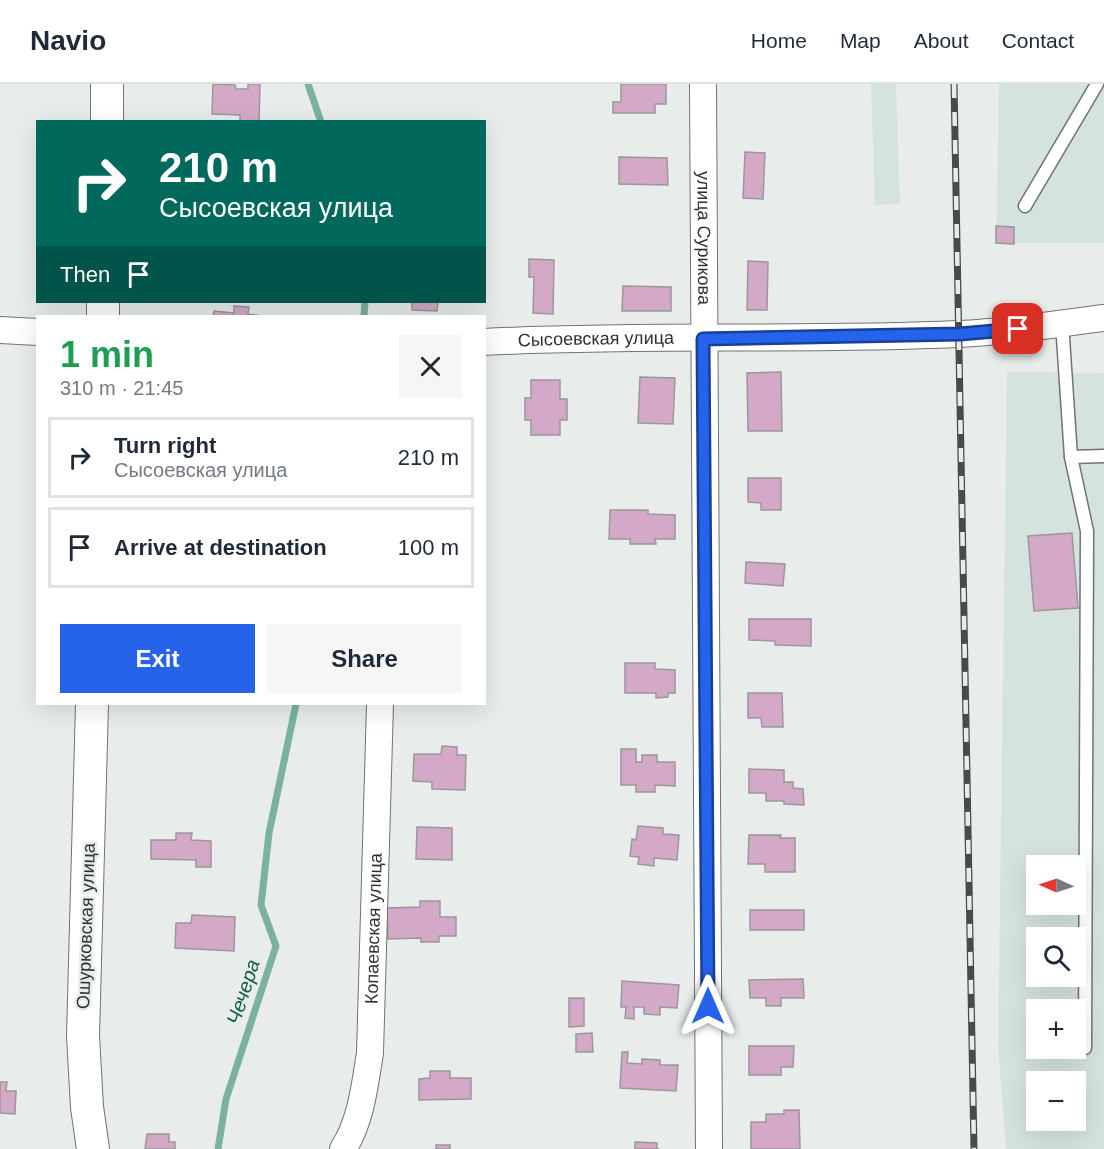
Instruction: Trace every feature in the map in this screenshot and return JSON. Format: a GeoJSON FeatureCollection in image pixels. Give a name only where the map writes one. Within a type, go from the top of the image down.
{"type":"FeatureCollection","features":[{"type":"Feature","properties":{"kind":"street"},"geometry":{"type":"LineString","coordinates":[[107,84],[107,120]]}},
{"type":"Feature","properties":{"kind":"street","name":"улица Сурикова"},"geometry":{"type":"LineString","coordinates":[[703,84],[709,1149]]}},
{"type":"Feature","properties":{"kind":"street","name":"Сысоевская улица"},"geometry":{"type":"LineString","coordinates":[[486,342],[960,334],[1104,318]]}},
{"type":"Feature","properties":{"kind":"street"},"geometry":{"type":"LineString","coordinates":[[0,330],[36,332]]}},
{"type":"Feature","properties":{"kind":"street","name":"Ошурковская улица"},"geometry":{"type":"LineString","coordinates":[[92,705],[83,1036],[87,1107],[93,1149]]}},
{"type":"Feature","properties":{"kind":"street","name":"Копаевская улица"},"geometry":{"type":"LineString","coordinates":[[342,1149],[348,1141],[362,1099],[370,1053],[380,705]]}},
{"type":"Feature","properties":{"kind":"lane"},"geometry":{"type":"LineString","coordinates":[[1025,206],[1097,84]]}},
{"type":"Feature","properties":{"kind":"lane"},"geometry":{"type":"LineString","coordinates":[[1062,323],[1071,456],[1087,531],[1085,999]]}},
{"type":"Feature","properties":{"kind":"lane"},"geometry":{"type":"LineString","coordinates":[[1071,456],[1104,456]]}},
{"type":"Feature","properties":{"kind":"shaded area"},"geometry":{"type":"Polygon","coordinates":[[[871,84],[896,84],[900,204],[875,205],[871,84]]]}},
{"type":"Feature","properties":{"kind":"shaded area"},"geometry":{"type":"Polygon","coordinates":[[[999,84],[1104,84],[1104,243],[996,243],[999,84]]]}},
{"type":"Feature","properties":{"kind":"shaded area"},"geometry":{"type":"Polygon","coordinates":[[[1007,372],[1104,373],[1104,1149],[1006,1149],[998,1047],[1007,372]]]}},
{"type":"Feature","properties":{"kind":"building"},"geometry":{"type":"Polygon","coordinates":[[[213,84],[235,85],[236,89],[248,89],[248,84],[260,84],[259,120],[240,120],[240,115],[212,114],[213,84]]]}},
{"type":"Feature","properties":{"kind":"building"},"geometry":{"type":"Polygon","coordinates":[[[621,84],[666,84],[666,104],[655,104],[655,113],[613,113],[613,102],[621,102],[621,84]]]}},
{"type":"Feature","properties":{"kind":"building"},"geometry":{"type":"Polygon","coordinates":[[[745,152],[765,153],[763,199],[743,198],[745,152]]]}},
{"type":"Feature","properties":{"kind":"building"},"geometry":{"type":"Polygon","coordinates":[[[619,157],[667,158],[668,185],[619,184],[619,157]]]}},
{"type":"Feature","properties":{"kind":"building"},"geometry":{"type":"Polygon","coordinates":[[[996,226],[1014,227],[1014,244],[996,243],[996,226]]]}},
{"type":"Feature","properties":{"kind":"building"},"geometry":{"type":"Polygon","coordinates":[[[529,259],[554,260],[553,314],[533,313],[534,277],[529,277],[529,259]]]}},
{"type":"Feature","properties":{"kind":"building"},"geometry":{"type":"Polygon","coordinates":[[[748,261],[768,262],[767,310],[747,310],[748,261]]]}},
{"type":"Feature","properties":{"kind":"building"},"geometry":{"type":"Polygon","coordinates":[[[623,286],[671,287],[671,311],[622,311],[623,286]]]}},
{"type":"Feature","properties":{"kind":"building"},"geometry":{"type":"Polygon","coordinates":[[[412,303],[438,303],[437,311],[412,310],[412,303]]]}},
{"type":"Feature","properties":{"kind":"building"},"geometry":{"type":"Polygon","coordinates":[[[234,306],[249,307],[248,314],[255,315],[213,315],[214,311],[234,313],[234,306]]]}},
{"type":"Feature","properties":{"kind":"building"},"geometry":{"type":"Polygon","coordinates":[[[781,372],[782,431],[748,431],[747,373],[781,372]]]}},
{"type":"Feature","properties":{"kind":"building"},"geometry":{"type":"Polygon","coordinates":[[[640,377],[675,378],[673,424],[638,423],[640,377]]]}},
{"type":"Feature","properties":{"kind":"building"},"geometry":{"type":"Polygon","coordinates":[[[531,380],[560,380],[560,399],[567,399],[567,420],[560,420],[560,435],[531,435],[531,420],[525,420],[525,398],[531,398],[531,380]]]}},
{"type":"Feature","properties":{"kind":"building"},"geometry":{"type":"Polygon","coordinates":[[[748,478],[781,478],[781,510],[761,510],[761,503],[748,502],[748,478]]]}},
{"type":"Feature","properties":{"kind":"building"},"geometry":{"type":"Polygon","coordinates":[[[610,510],[648,510],[648,514],[675,515],[675,539],[655,539],[656,544],[630,544],[630,539],[609,539],[610,510]]]}},
{"type":"Feature","properties":{"kind":"building"},"geometry":{"type":"Polygon","coordinates":[[[1072,533],[1078,608],[1034,611],[1028,536],[1072,533]]]}},
{"type":"Feature","properties":{"kind":"building"},"geometry":{"type":"Polygon","coordinates":[[[746,562],[785,564],[783,586],[745,583],[746,562]]]}},
{"type":"Feature","properties":{"kind":"building"},"geometry":{"type":"Polygon","coordinates":[[[749,619],[811,619],[811,646],[775,645],[775,641],[749,640],[749,619]]]}},
{"type":"Feature","properties":{"kind":"building"},"geometry":{"type":"Polygon","coordinates":[[[625,663],[655,663],[655,669],[675,670],[675,693],[668,693],[668,697],[656,698],[656,693],[625,693],[625,663]]]}},
{"type":"Feature","properties":{"kind":"building"},"geometry":{"type":"Polygon","coordinates":[[[748,693],[782,693],[783,727],[762,727],[761,718],[748,718],[748,693]]]}},
{"type":"Feature","properties":{"kind":"building"},"geometry":{"type":"Polygon","coordinates":[[[442,746],[457,747],[457,755],[466,755],[465,790],[432,789],[432,782],[413,781],[414,754],[441,754],[442,746]]]}},
{"type":"Feature","properties":{"kind":"building"},"geometry":{"type":"Polygon","coordinates":[[[621,749],[636,749],[636,762],[642,762],[642,755],[657,755],[657,762],[675,762],[675,786],[655,785],[655,792],[636,792],[636,785],[621,785],[621,749]]]}},
{"type":"Feature","properties":{"kind":"building"},"geometry":{"type":"Polygon","coordinates":[[[749,769],[784,770],[784,782],[793,782],[793,788],[803,789],[804,805],[784,804],[784,801],[766,801],[766,793],[749,793],[749,769]]]}},
{"type":"Feature","properties":{"kind":"building"},"geometry":{"type":"Polygon","coordinates":[[[638,826],[663,828],[663,834],[679,835],[677,860],[654,858],[654,866],[638,864],[639,857],[630,856],[632,839],[636,840],[638,826]]]}},
{"type":"Feature","properties":{"kind":"building"},"geometry":{"type":"Polygon","coordinates":[[[417,827],[452,828],[452,860],[416,859],[417,827]]]}},
{"type":"Feature","properties":{"kind":"building"},"geometry":{"type":"Polygon","coordinates":[[[176,833],[192,833],[191,840],[211,841],[211,867],[196,867],[196,860],[151,859],[151,840],[176,840],[176,833]]]}},
{"type":"Feature","properties":{"kind":"building"},"geometry":{"type":"Polygon","coordinates":[[[749,835],[781,835],[780,838],[795,838],[795,872],[765,872],[765,864],[748,864],[749,835]]]}},
{"type":"Feature","properties":{"kind":"building"},"geometry":{"type":"Polygon","coordinates":[[[420,901],[440,901],[440,917],[456,917],[456,936],[439,936],[439,942],[421,942],[421,938],[388,939],[387,908],[420,907],[420,901]]]}},
{"type":"Feature","properties":{"kind":"building"},"geometry":{"type":"Polygon","coordinates":[[[750,910],[804,910],[804,930],[750,930],[750,910]]]}},
{"type":"Feature","properties":{"kind":"building"},"geometry":{"type":"Polygon","coordinates":[[[192,915],[235,917],[234,951],[175,948],[176,923],[191,923],[192,915]]]}},
{"type":"Feature","properties":{"kind":"building"},"geometry":{"type":"Polygon","coordinates":[[[803,979],[804,998],[781,998],[781,1006],[766,1006],[766,998],[750,998],[749,980],[803,979]]]}},
{"type":"Feature","properties":{"kind":"building"},"geometry":{"type":"Polygon","coordinates":[[[622,981],[679,985],[677,1008],[660,1007],[660,1015],[644,1014],[644,1007],[634,1007],[634,1019],[625,1018],[626,1007],[621,1007],[622,981]]]}},
{"type":"Feature","properties":{"kind":"building"},"geometry":{"type":"Polygon","coordinates":[[[569,998],[584,998],[584,1026],[569,1027],[569,998]]]}},
{"type":"Feature","properties":{"kind":"building"},"geometry":{"type":"Polygon","coordinates":[[[592,1033],[593,1052],[576,1052],[576,1034],[592,1033]]]}},
{"type":"Feature","properties":{"kind":"building"},"geometry":{"type":"Polygon","coordinates":[[[749,1046],[794,1046],[793,1067],[781,1067],[781,1075],[749,1075],[749,1046]]]}},
{"type":"Feature","properties":{"kind":"building"},"geometry":{"type":"Polygon","coordinates":[[[622,1052],[628,1052],[627,1063],[642,1064],[642,1059],[660,1060],[660,1065],[678,1065],[676,1091],[620,1088],[622,1052]]]}},
{"type":"Feature","properties":{"kind":"building"},"geometry":{"type":"Polygon","coordinates":[[[430,1071],[450,1071],[450,1078],[471,1078],[471,1099],[419,1100],[419,1079],[430,1078],[430,1071]]]}},
{"type":"Feature","properties":{"kind":"building"},"geometry":{"type":"Polygon","coordinates":[[[0,1082],[7,1082],[6,1091],[16,1091],[15,1114],[0,1113],[0,1082]]]}},
{"type":"Feature","properties":{"kind":"building"},"geometry":{"type":"Polygon","coordinates":[[[784,1110],[799,1110],[800,1149],[751,1149],[751,1122],[766,1122],[766,1114],[784,1114],[784,1110]]]}},
{"type":"Feature","properties":{"kind":"building"},"geometry":{"type":"Polygon","coordinates":[[[147,1134],[169,1134],[169,1142],[175,1142],[175,1149],[145,1149],[147,1134]]]}},
{"type":"Feature","properties":{"kind":"building"},"geometry":{"type":"Polygon","coordinates":[[[635,1142],[657,1143],[657,1149],[635,1149],[635,1142]]]}},
{"type":"Feature","properties":{"kind":"building"},"geometry":{"type":"Polygon","coordinates":[[[436,1145],[450,1145],[450,1149],[436,1149],[436,1145]]]}},
{"type":"Feature","properties":{"kind":"waterway","name":"Чечера"},"geometry":{"type":"LineString","coordinates":[[308,84],[320,120]]}},
{"type":"Feature","properties":{"kind":"waterway","name":"Чечера"},"geometry":{"type":"LineString","coordinates":[[364,315],[365,303]]}},
{"type":"Feature","properties":{"kind":"waterway","name":"Чечера"},"geometry":{"type":"LineString","coordinates":[[218,1149],[226,1099],[276,946],[261,905],[269,833],[296,705]]}},
{"type":"Feature","properties":{"kind":"railway"},"geometry":{"type":"LineString","coordinates":[[954,84],[974,1149]]}},
{"type":"Feature","properties":{"kind":"route"},"geometry":{"type":"LineString","coordinates":[[708,1006],[703,339],[960,334],[1018,329]]}}]}
